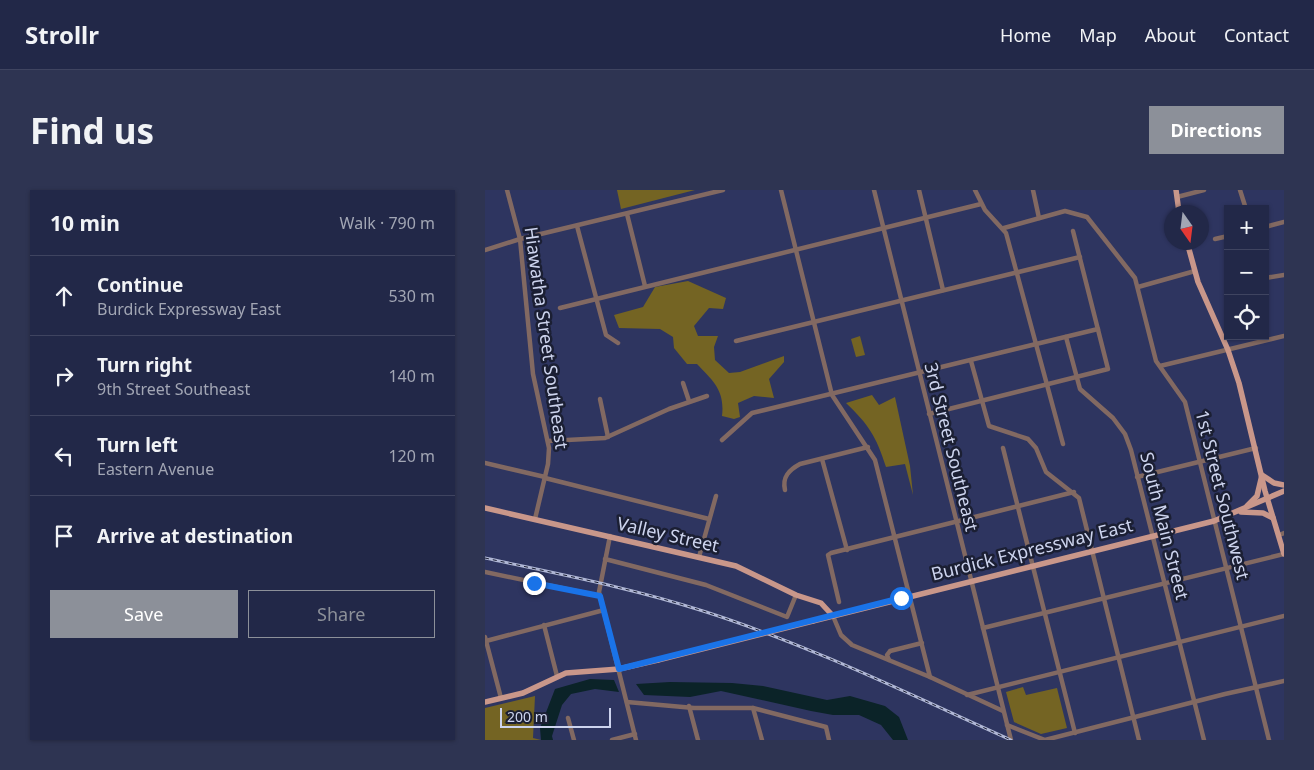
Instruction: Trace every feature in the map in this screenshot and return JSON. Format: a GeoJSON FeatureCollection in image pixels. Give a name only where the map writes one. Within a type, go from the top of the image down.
{"type":"FeatureCollection","features":[{"type":"Feature","properties":{"kind":"main road"},"geometry":{"type":"LineString","coordinates":[[1189,250],[1195,271],[1228,350],[1256,448],[1267,498],[1273,518],[1282,534],[1284,554]]}},
{"type":"Feature","properties":{"kind":"main road"},"geometry":{"type":"LineString","coordinates":[[1262,475],[1273,483],[1284,485]]}},
{"type":"Feature","properties":{"kind":"main road"},"geometry":{"type":"LineString","coordinates":[[1239,512],[1257,496],[1262,475]]}},
{"type":"Feature","properties":{"kind":"main road"},"geometry":{"type":"LineString","coordinates":[[1239,512],[1284,491]]}},
{"type":"Feature","properties":{"kind":"main road","name":"Valley Street"},"geometry":{"type":"LineString","coordinates":[[485,508],[736,566],[796,595],[821,603],[833,616]]}},
{"type":"Feature","properties":{"kind":"main road"},"geometry":{"type":"LineString","coordinates":[[1239,512],[1263,512],[1273,518]]}},
{"type":"Feature","properties":{"kind":"main road","name":"Burdick Expressway East"},"geometry":{"type":"LineString","coordinates":[[485,702],[534,688],[557,676],[578,670],[619,669],[658,660],[1214,521],[1239,512]]}},
{"type":"Feature","properties":{"kind":"street","name":"Hiawatha Street Southeast"},"geometry":{"type":"LineString","coordinates":[[507,190],[520,239],[533,374],[550,455],[535,519]]}},
{"type":"Feature","properties":{"kind":"street"},"geometry":{"type":"LineString","coordinates":[[485,250],[520,239],[723,190]]}},
{"type":"Feature","properties":{"kind":"street"},"geometry":{"type":"LineString","coordinates":[[781,190],[832,395],[875,460],[893,538],[930,677]]}},
{"type":"Feature","properties":{"kind":"street","name":"3rd Street Southeast"},"geometry":{"type":"LineString","coordinates":[[874,190],[918,374],[1011,740]]}},
{"type":"Feature","properties":{"kind":"street"},"geometry":{"type":"LineString","coordinates":[[919,190],[943,290]]}},
{"type":"Feature","properties":{"kind":"street"},"geometry":{"type":"LineString","coordinates":[[975,190],[981,204],[1003,228],[1018,272],[1035,344],[1048,384],[1063,444]]}},
{"type":"Feature","properties":{"kind":"street"},"geometry":{"type":"LineString","coordinates":[[1033,190],[1039,218]]}},
{"type":"Feature","properties":{"kind":"street"},"geometry":{"type":"LineString","coordinates":[[1176,193],[1204,190]]}},
{"type":"Feature","properties":{"kind":"street"},"geometry":{"type":"LineString","coordinates":[[1240,190],[1244,205]]}},
{"type":"Feature","properties":{"kind":"street"},"geometry":{"type":"LineString","coordinates":[[560,308],[981,204]]}},
{"type":"Feature","properties":{"kind":"street","name":"1st Street Southwest"},"geometry":{"type":"LineString","coordinates":[[1003,228],[1065,211],[1087,217],[1135,278],[1156,361],[1185,402],[1269,740]]}},
{"type":"Feature","properties":{"kind":"street"},"geometry":{"type":"LineString","coordinates":[[627,214],[645,286]]}},
{"type":"Feature","properties":{"kind":"street"},"geometry":{"type":"LineString","coordinates":[[1269,226],[1284,222]]}},
{"type":"Feature","properties":{"kind":"street"},"geometry":{"type":"LineString","coordinates":[[577,226],[605,335],[618,343]]}},
{"type":"Feature","properties":{"kind":"street"},"geometry":{"type":"LineString","coordinates":[[929,414],[1108,369],[1073,231]]}},
{"type":"Feature","properties":{"kind":"street"},"geometry":{"type":"LineString","coordinates":[[1215,239],[1224,237]]}},
{"type":"Feature","properties":{"kind":"street"},"geometry":{"type":"LineString","coordinates":[[736,340],[814,323],[1079,257]]}},
{"type":"Feature","properties":{"kind":"street"},"geometry":{"type":"LineString","coordinates":[[1138,287],[1195,271]]}},
{"type":"Feature","properties":{"kind":"street"},"geometry":{"type":"LineString","coordinates":[[1269,277],[1284,275]]}},
{"type":"Feature","properties":{"kind":"street"},"geometry":{"type":"LineString","coordinates":[[722,440],[751,413],[832,395],[1098,329]]}},
{"type":"Feature","properties":{"kind":"street"},"geometry":{"type":"LineString","coordinates":[[1160,366],[1284,336]]}},
{"type":"Feature","properties":{"kind":"street","name":"South Main Street"},"geometry":{"type":"LineString","coordinates":[[1066,337],[1075,377],[1080,390],[1113,418],[1125,434],[1204,740]]}},
{"type":"Feature","properties":{"kind":"street"},"geometry":{"type":"LineString","coordinates":[[971,361],[989,426],[1028,440],[1037,448],[1046,472],[1074,492],[1079,498],[1139,740]]}},
{"type":"Feature","properties":{"kind":"street"},"geometry":{"type":"LineString","coordinates":[[683,383],[689,401]]}},
{"type":"Feature","properties":{"kind":"street"},"geometry":{"type":"LineString","coordinates":[[548,441],[608,437],[689,401],[707,396]]}},
{"type":"Feature","properties":{"kind":"street"},"geometry":{"type":"LineString","coordinates":[[600,399],[608,437]]}},
{"type":"Feature","properties":{"kind":"street"},"geometry":{"type":"LineString","coordinates":[[785,490],[785,478],[790,470],[800,464],[868,447]]}},
{"type":"Feature","properties":{"kind":"street"},"geometry":{"type":"LineString","coordinates":[[1003,448],[1075,733]]}},
{"type":"Feature","properties":{"kind":"street"},"geometry":{"type":"LineString","coordinates":[[1137,477],[1256,448]]}},
{"type":"Feature","properties":{"kind":"street"},"geometry":{"type":"LineString","coordinates":[[822,459],[847,550]]}},
{"type":"Feature","properties":{"kind":"street"},"geometry":{"type":"LineString","coordinates":[[485,463],[709,519]]}},
{"type":"Feature","properties":{"kind":"street"},"geometry":{"type":"LineString","coordinates":[[839,602],[828,555],[1074,492]]}},
{"type":"Feature","properties":{"kind":"street"},"geometry":{"type":"LineString","coordinates":[[699,557],[715,496]]}},
{"type":"Feature","properties":{"kind":"street"},"geometry":{"type":"LineString","coordinates":[[610,536],[600,596],[636,740]]}},
{"type":"Feature","properties":{"kind":"street"},"geometry":{"type":"LineString","coordinates":[[983,628],[1284,554]]}},
{"type":"Feature","properties":{"kind":"street"},"geometry":{"type":"LineString","coordinates":[[605,559],[707,585],[787,617],[796,595]]}},
{"type":"Feature","properties":{"kind":"street"},"geometry":{"type":"LineString","coordinates":[[485,572],[600,596]]}},
{"type":"Feature","properties":{"kind":"street"},"geometry":{"type":"LineString","coordinates":[[501,698],[485,639],[603,610]]}},
{"type":"Feature","properties":{"kind":"street"},"geometry":{"type":"LineString","coordinates":[[833,616],[843,638],[852,645],[930,677],[1003,711]]}},
{"type":"Feature","properties":{"kind":"street"},"geometry":{"type":"LineString","coordinates":[[967,695],[1284,616]]}},
{"type":"Feature","properties":{"kind":"street"},"geometry":{"type":"LineString","coordinates":[[544,624],[557,676]]}},
{"type":"Feature","properties":{"kind":"street"},"geometry":{"type":"LineString","coordinates":[[889,660],[887,656],[889,651],[922,643]]}},
{"type":"Feature","properties":{"kind":"street"},"geometry":{"type":"LineString","coordinates":[[1007,725],[1045,740],[1284,681]]}},
{"type":"Feature","properties":{"kind":"street"},"geometry":{"type":"LineString","coordinates":[[627,702],[753,708],[825,726],[829,740]]}},
{"type":"Feature","properties":{"kind":"street"},"geometry":{"type":"LineString","coordinates":[[689,706],[698,740]]}},
{"type":"Feature","properties":{"kind":"street"},"geometry":{"type":"LineString","coordinates":[[753,708],[762,740]]}},
{"type":"Feature","properties":{"kind":"street"},"geometry":{"type":"LineString","coordinates":[[568,718],[575,740]]}},
{"type":"Feature","properties":{"kind":"street"},"geometry":{"type":"LineString","coordinates":[[612,740],[635,734]]}},
{"type":"Feature","properties":{"kind":"shaded area"},"geometry":{"type":"Polygon","coordinates":[[[617,190],[695,190],[621,209],[617,190]]]}},
{"type":"Feature","properties":{"kind":"shaded area"},"geometry":{"type":"Polygon","coordinates":[[[688,281],[726,298],[723,309],[709,308],[694,326],[698,336],[718,336],[714,347],[715,360],[729,373],[740,372],[784,356],[784,362],[769,379],[774,398],[754,396],[738,403],[740,417],[734,419],[722,416],[722,399],[717,387],[697,364],[687,364],[674,348],[673,337],[660,329],[619,328],[614,315],[643,307],[655,287],[688,281]]]}},
{"type":"Feature","properties":{"kind":"shaded area"},"geometry":{"type":"Polygon","coordinates":[[[860,336],[865,355],[856,357],[851,339],[860,336]]]}},
{"type":"Feature","properties":{"kind":"shaded area"},"geometry":{"type":"Polygon","coordinates":[[[872,395],[879,405],[895,397],[910,466],[913,495],[905,464],[886,467],[871,432],[861,418],[846,403],[872,395]]]}},
{"type":"Feature","properties":{"kind":"shaded area"},"geometry":{"type":"Polygon","coordinates":[[[590,679],[614,680],[619,692],[595,689],[571,694],[562,705],[552,736],[553,740],[541,740],[540,728],[555,689],[590,679]]]}},
{"type":"Feature","properties":{"kind":"shaded area"},"geometry":{"type":"Polygon","coordinates":[[[670,682],[732,683],[763,686],[827,700],[850,696],[885,706],[899,717],[908,740],[893,740],[881,725],[859,715],[833,715],[721,691],[690,697],[644,695],[636,684],[670,682]]]}},
{"type":"Feature","properties":{"kind":"shaded area"},"geometry":{"type":"Polygon","coordinates":[[[1023,687],[1026,695],[1057,688],[1067,728],[1041,734],[1014,722],[1006,692],[1023,687]]]}},
{"type":"Feature","properties":{"kind":"shaded area"},"geometry":{"type":"Polygon","coordinates":[[[535,696],[533,738],[541,740],[485,740],[485,708],[535,696]]]}},
{"type":"Feature","properties":{"kind":"railway"},"geometry":{"type":"LineString","coordinates":[[485,558],[649,595],[742,624],[820,654],[1011,740]]}},
{"type":"Feature","properties":{"kind":"route"},"geometry":{"type":"LineString","coordinates":[[534,583],[600,596],[619,669],[901,598]]}}]}
